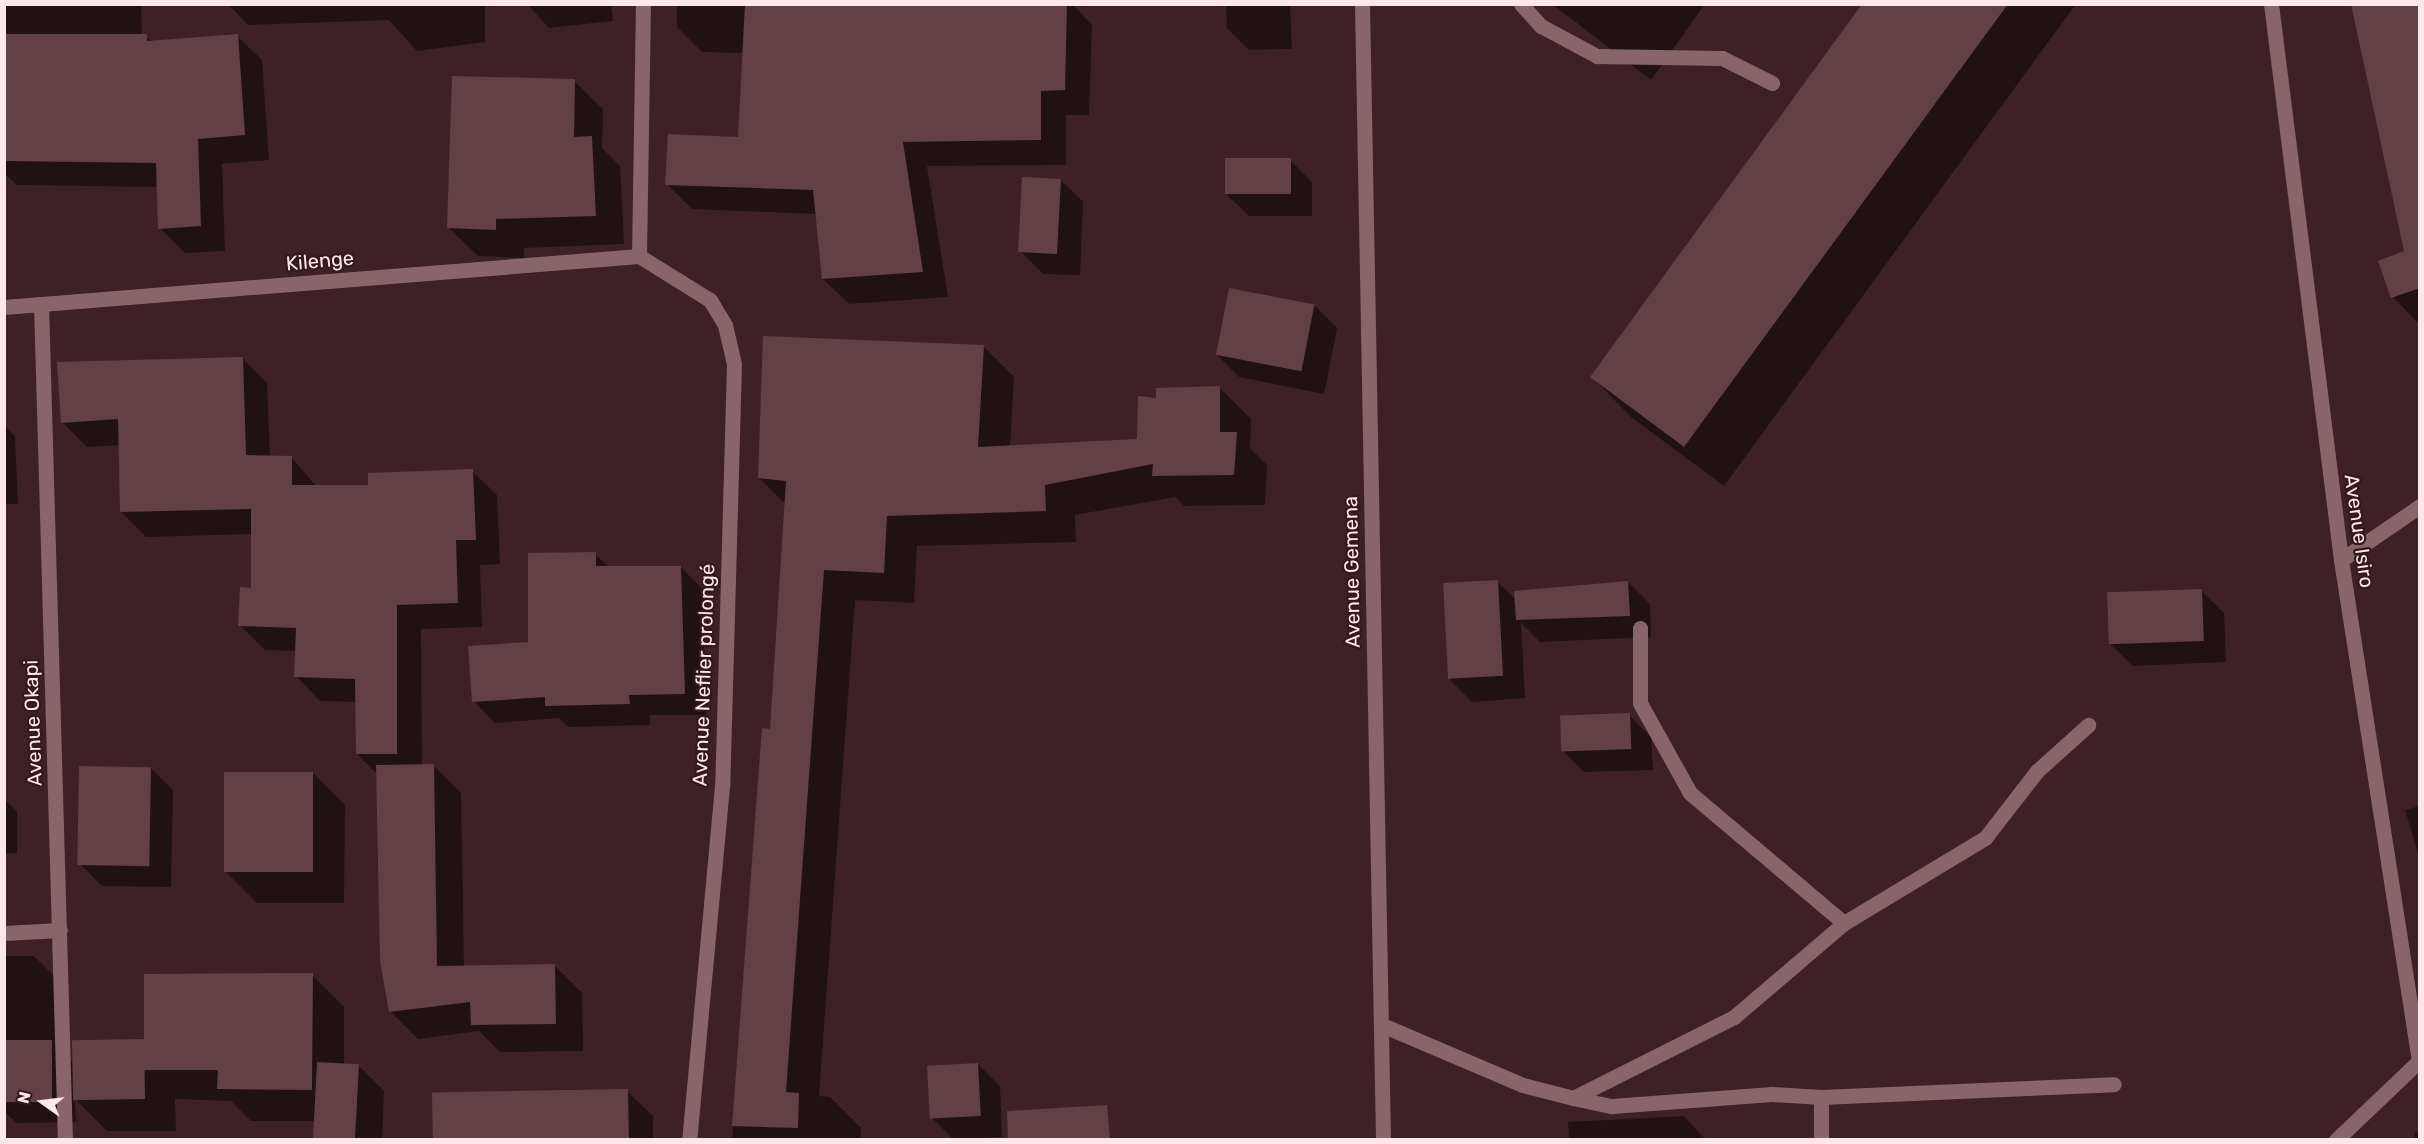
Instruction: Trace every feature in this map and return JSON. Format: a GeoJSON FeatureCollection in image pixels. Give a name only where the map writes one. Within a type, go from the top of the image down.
{"type":"FeatureCollection","features":[{"type":"Feature","properties":{"kind":"street"},"geometry":{"type":"LineString","coordinates":[[639,256],[643,4]]}},
{"type":"Feature","properties":{"kind":"street","name":"Avenue Gemena"},"geometry":{"type":"LineString","coordinates":[[1362,4],[1383,1140]]}},
{"type":"Feature","properties":{"kind":"street"},"geometry":{"type":"LineString","coordinates":[[1521,4],[1541,26],[1597,56],[1722,58],[1772,84]]}},
{"type":"Feature","properties":{"kind":"street","name":"Avenue Isiro"},"geometry":{"type":"LineString","coordinates":[[2271,4],[2341,560],[2419,1060]]}},
{"type":"Feature","properties":{"kind":"street","name":"Kilenge"},"geometry":{"type":"LineString","coordinates":[[4,306],[639,256]]}},
{"type":"Feature","properties":{"kind":"street","name":"Avenue Neflier prolongé"},"geometry":{"type":"LineString","coordinates":[[639,256],[710,300],[725,325],[734,364],[722,786],[689,1140]]}},
{"type":"Feature","properties":{"kind":"street","name":"Avenue Okapi"},"geometry":{"type":"LineString","coordinates":[[41,304],[65,1140]]}},
{"type":"Feature","properties":{"kind":"street"},"geometry":{"type":"LineString","coordinates":[[2341,560],[2420,506]]}},
{"type":"Feature","properties":{"kind":"street"},"geometry":{"type":"LineString","coordinates":[[1640,628],[1640,703],[1690,793],[1844,923]]}},
{"type":"Feature","properties":{"kind":"street"},"geometry":{"type":"LineString","coordinates":[[1573,1098],[1734,1017],[1844,923],[1985,838],[2037,771],[2088,725]]}},
{"type":"Feature","properties":{"kind":"street"},"geometry":{"type":"LineString","coordinates":[[4,933],[60,930]]}},
{"type":"Feature","properties":{"kind":"street"},"geometry":{"type":"LineString","coordinates":[[1382,1025],[1523,1085],[1612,1106],[1772,1094],[1821,1097],[2114,1084]]}},
{"type":"Feature","properties":{"kind":"street"},"geometry":{"type":"LineString","coordinates":[[2336,1140],[2419,1060]]}},
{"type":"Feature","properties":{"kind":"street"},"geometry":{"type":"LineString","coordinates":[[1821,1097],[1821,1140]]}},
{"type":"Feature","properties":{"kind":"building"},"geometry":{"type":"Polygon","coordinates":[[[745,4],[1067,4],[1065,90],[1041,91],[1041,140],[903,142],[923,272],[822,279],[813,190],[665,185],[668,134],[738,137],[745,4]]]}},
{"type":"Feature","properties":{"kind":"building"},"geometry":{"type":"Polygon","coordinates":[[[1862,4],[2008,4],[1684,447],[1590,377],[1862,4]]]}},
{"type":"Feature","properties":{"kind":"building"},"geometry":{"type":"Polygon","coordinates":[[[2351,4],[2420,4],[2420,288],[2391,298],[2378,261],[2404,251],[2351,4]]]}},
{"type":"Feature","properties":{"kind":"building"},"geometry":{"type":"Polygon","coordinates":[[[4,34],[147,34],[147,41],[238,34],[245,135],[198,139],[201,226],[158,229],[156,163],[4,161],[4,34]]]}},
{"type":"Feature","properties":{"kind":"building"},"geometry":{"type":"Polygon","coordinates":[[[452,76],[575,79],[574,137],[592,136],[596,216],[496,219],[496,230],[447,228],[452,76]]]}},
{"type":"Feature","properties":{"kind":"building"},"geometry":{"type":"Polygon","coordinates":[[[1225,158],[1291,158],[1291,194],[1225,194],[1225,158]]]}},
{"type":"Feature","properties":{"kind":"building"},"geometry":{"type":"Polygon","coordinates":[[[1022,177],[1061,179],[1057,254],[1018,252],[1022,177]]]}},
{"type":"Feature","properties":{"kind":"building"},"geometry":{"type":"Polygon","coordinates":[[[1229,288],[1314,305],[1301,371],[1216,355],[1229,288]]]}},
{"type":"Feature","properties":{"kind":"building"},"geometry":{"type":"Polygon","coordinates":[[[763,336],[984,345],[978,447],[1137,439],[1138,396],[1156,398],[1156,388],[1220,386],[1220,432],[1237,432],[1234,475],[1152,476],[1153,464],[1045,485],[1046,511],[887,516],[884,573],[824,570],[786,1092],[799,1093],[798,1128],[732,1126],[762,728],[770,729],[786,481],[758,478],[763,336]]]}},
{"type":"Feature","properties":{"kind":"building"},"geometry":{"type":"Polygon","coordinates":[[[243,357],[246,455],[292,456],[292,485],[368,485],[368,473],[473,469],[476,540],[456,540],[458,603],[397,605],[397,754],[356,754],[355,679],[294,677],[296,628],[238,626],[240,587],[251,588],[251,509],[120,512],[118,419],[61,423],[57,362],[243,357]]]}},
{"type":"Feature","properties":{"kind":"building"},"geometry":{"type":"Polygon","coordinates":[[[596,552],[596,566],[681,566],[685,694],[629,695],[630,704],[545,706],[545,697],[472,702],[468,646],[528,642],[528,553],[596,552]]]}},
{"type":"Feature","properties":{"kind":"building"},"geometry":{"type":"Polygon","coordinates":[[[1498,580],[1503,676],[1448,679],[1443,583],[1498,580]]]}},
{"type":"Feature","properties":{"kind":"building"},"geometry":{"type":"Polygon","coordinates":[[[1628,581],[1630,616],[1516,620],[1514,591],[1628,581]]]}},
{"type":"Feature","properties":{"kind":"building"},"geometry":{"type":"Polygon","coordinates":[[[2202,589],[2204,641],[2109,644],[2107,592],[2202,589]]]}},
{"type":"Feature","properties":{"kind":"building"},"geometry":{"type":"Polygon","coordinates":[[[1630,713],[1631,749],[1561,751],[1560,715],[1630,713]]]}},
{"type":"Feature","properties":{"kind":"building"},"geometry":{"type":"Polygon","coordinates":[[[434,764],[437,966],[555,964],[556,1024],[471,1025],[470,1002],[389,1012],[380,961],[376,765],[434,764]]]}},
{"type":"Feature","properties":{"kind":"building"},"geometry":{"type":"Polygon","coordinates":[[[79,766],[151,767],[149,866],[77,865],[79,766]]]}},
{"type":"Feature","properties":{"kind":"building"},"geometry":{"type":"Polygon","coordinates":[[[224,772],[313,772],[313,872],[224,872],[224,772]]]}},
{"type":"Feature","properties":{"kind":"building"},"geometry":{"type":"Polygon","coordinates":[[[313,973],[312,1090],[217,1089],[218,1070],[144,1070],[144,974],[313,973]]]}},
{"type":"Feature","properties":{"kind":"building"},"geometry":{"type":"Polygon","coordinates":[[[144,1039],[145,1099],[73,1100],[72,1040],[144,1039]]]}},
{"type":"Feature","properties":{"kind":"building"},"geometry":{"type":"Polygon","coordinates":[[[4,1040],[52,1040],[52,1102],[4,1102],[4,1040]]]}},
{"type":"Feature","properties":{"kind":"building"},"geometry":{"type":"Polygon","coordinates":[[[317,1062],[359,1064],[355,1140],[313,1140],[317,1062]]]}},
{"type":"Feature","properties":{"kind":"building"},"geometry":{"type":"Polygon","coordinates":[[[978,1063],[981,1116],[930,1119],[927,1066],[978,1063]]]}},
{"type":"Feature","properties":{"kind":"building"},"geometry":{"type":"Polygon","coordinates":[[[628,1089],[629,1140],[433,1140],[432,1092],[628,1089]]]}},
{"type":"Feature","properties":{"kind":"building"},"geometry":{"type":"Polygon","coordinates":[[[1107,1105],[1110,1140],[1008,1140],[1007,1111],[1107,1105]]]}}]}
